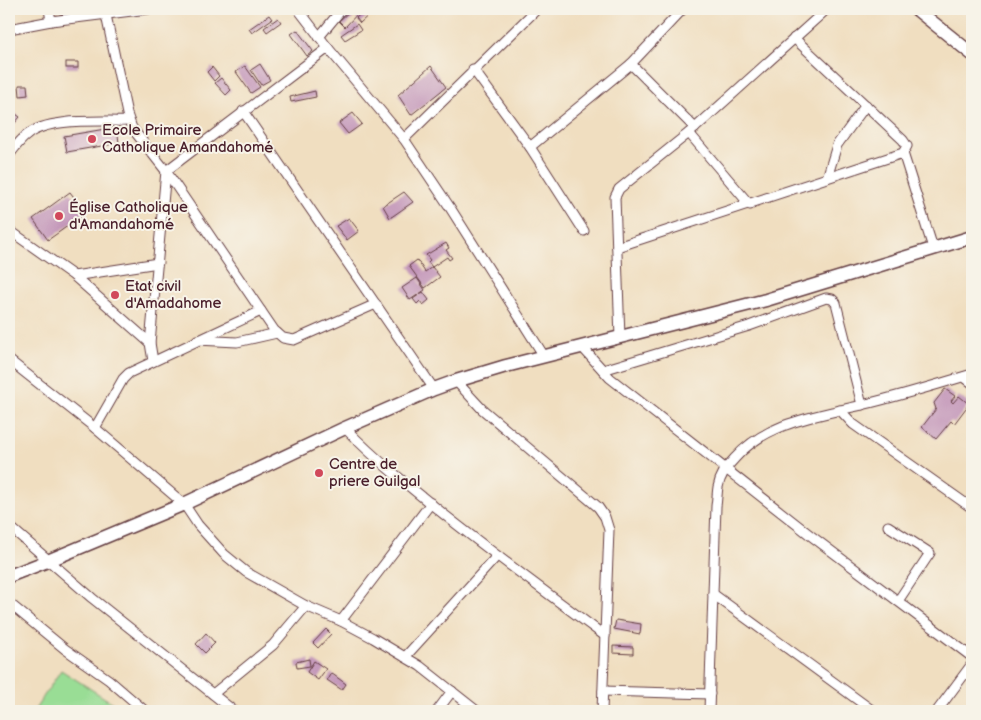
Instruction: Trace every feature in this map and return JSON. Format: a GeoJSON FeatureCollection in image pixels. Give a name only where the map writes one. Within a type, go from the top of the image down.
{"type":"FeatureCollection","features":[{"type":"Feature","properties":{"kind":"street"},"geometry":{"type":"LineString","coordinates":[[49,9],[51,21]]}},
{"type":"Feature","properties":{"kind":"street"},"geometry":{"type":"LineString","coordinates":[[9,30],[51,21],[148,9]]}},
{"type":"Feature","properties":{"kind":"street"},"geometry":{"type":"LineString","coordinates":[[298,9],[404,139],[544,356]]}},
{"type":"Feature","properties":{"kind":"street"},"geometry":{"type":"LineString","coordinates":[[319,37],[342,9]]}},
{"type":"Feature","properties":{"kind":"street"},"geometry":{"type":"LineString","coordinates":[[404,139],[538,9]]}},
{"type":"Feature","properties":{"kind":"street"},"geometry":{"type":"LineString","coordinates":[[530,147],[631,64],[683,9]]}},
{"type":"Feature","properties":{"kind":"street"},"geometry":{"type":"LineString","coordinates":[[620,338],[615,197],[619,189],[692,130],[827,9]]}},
{"type":"Feature","properties":{"kind":"street"},"geometry":{"type":"LineString","coordinates":[[916,9],[972,54]]}},
{"type":"Feature","properties":{"kind":"street"},"geometry":{"type":"LineString","coordinates":[[106,15],[132,128],[166,170],[277,333],[283,338],[294,340],[376,304]]}},
{"type":"Feature","properties":{"kind":"street"},"geometry":{"type":"LineString","coordinates":[[794,38],[903,140],[907,146],[903,154],[933,248]]}},
{"type":"Feature","properties":{"kind":"street"},"geometry":{"type":"LineString","coordinates":[[153,360],[150,343],[166,170],[328,48]]}},
{"type":"Feature","properties":{"kind":"street"},"geometry":{"type":"LineString","coordinates":[[631,64],[692,130],[750,204]]}},
{"type":"Feature","properties":{"kind":"street"},"geometry":{"type":"LineString","coordinates":[[474,69],[530,147],[584,231]]}},
{"type":"Feature","properties":{"kind":"street"},"geometry":{"type":"LineString","coordinates":[[828,178],[837,146],[866,105]]}},
{"type":"Feature","properties":{"kind":"street"},"geometry":{"type":"LineString","coordinates":[[243,111],[434,389]]}},
{"type":"Feature","properties":{"kind":"street"},"geometry":{"type":"LineString","coordinates":[[9,155],[26,135],[38,128],[60,123],[129,121]]}},
{"type":"Feature","properties":{"kind":"street"},"geometry":{"type":"LineString","coordinates":[[616,247],[903,154]]}},
{"type":"Feature","properties":{"kind":"street"},"geometry":{"type":"LineString","coordinates":[[9,230],[74,276],[150,343]]}},
{"type":"Feature","properties":{"kind":"street"},"geometry":{"type":"LineString","coordinates":[[9,576],[184,504],[345,428],[434,389],[506,366],[766,300],[972,237]]}},
{"type":"Feature","properties":{"kind":"street"},"geometry":{"type":"LineString","coordinates":[[74,276],[158,263]]}},
{"type":"Feature","properties":{"kind":"street"},"geometry":{"type":"LineString","coordinates":[[603,370],[749,326],[826,298],[832,299],[836,303],[862,405]]}},
{"type":"Feature","properties":{"kind":"street"},"geometry":{"type":"LineString","coordinates":[[95,428],[123,379],[129,373],[153,360],[261,311]]}},
{"type":"Feature","properties":{"kind":"street"},"geometry":{"type":"LineString","coordinates":[[197,340],[237,342],[277,333]]}},
{"type":"Feature","properties":{"kind":"street"},"geometry":{"type":"LineString","coordinates":[[582,347],[610,378],[725,469],[972,657]]}},
{"type":"Feature","properties":{"kind":"street"},"geometry":{"type":"LineString","coordinates":[[9,360],[95,428],[184,504],[198,525],[224,554],[246,572],[306,606],[341,621],[420,666],[477,711]]}},
{"type":"Feature","properties":{"kind":"street"},"geometry":{"type":"LineString","coordinates":[[712,710],[710,694],[718,486],[725,469],[745,446],[761,435],[778,427],[968,375],[972,383]]}},
{"type":"Feature","properties":{"kind":"street"},"geometry":{"type":"LineString","coordinates":[[456,382],[482,409],[598,507],[605,517],[609,530],[602,711]]}},
{"type":"Feature","properties":{"kind":"street"},"geometry":{"type":"LineString","coordinates":[[840,410],[853,424],[972,508]]}},
{"type":"Feature","properties":{"kind":"street"},"geometry":{"type":"LineString","coordinates":[[345,428],[367,450],[497,556],[605,636]]}},
{"type":"Feature","properties":{"kind":"street"},"geometry":{"type":"LineString","coordinates":[[341,621],[431,503]]}},
{"type":"Feature","properties":{"kind":"street"},"geometry":{"type":"LineString","coordinates":[[9,526],[92,598],[234,711]]}},
{"type":"Feature","properties":{"kind":"street"},"geometry":{"type":"LineString","coordinates":[[888,526],[930,553],[898,601]]}},
{"type":"Feature","properties":{"kind":"street"},"geometry":{"type":"LineString","coordinates":[[405,657],[497,556]]}},
{"type":"Feature","properties":{"kind":"street"},"geometry":{"type":"LineString","coordinates":[[713,594],[873,711]]}},
{"type":"Feature","properties":{"kind":"street"},"geometry":{"type":"LineString","coordinates":[[9,603],[146,711]]}},
{"type":"Feature","properties":{"kind":"street"},"geometry":{"type":"LineString","coordinates":[[213,694],[273,645],[306,606]]}},
{"type":"Feature","properties":{"kind":"street"},"geometry":{"type":"LineString","coordinates":[[937,711],[972,664]]}},
{"type":"Feature","properties":{"kind":"street"},"geometry":{"type":"LineString","coordinates":[[437,711],[452,691]]}},
{"type":"Feature","properties":{"kind":"street"},"geometry":{"type":"LineString","coordinates":[[603,692],[710,694]]}},
{"type":"Feature","properties":{"kind":"green space"},"geometry":{"type":"Polygon","coordinates":[[[61,670],[125,711],[34,711],[61,670]]]}},
{"type":"Feature","properties":{"kind":"building"},"geometry":{"type":"Polygon","coordinates":[[[352,9],[362,9],[345,27],[339,21],[352,9]]]}},
{"type":"Feature","properties":{"kind":"building"},"geometry":{"type":"Polygon","coordinates":[[[366,9],[372,12],[360,23],[356,18],[366,9]]]}},
{"type":"Feature","properties":{"kind":"building"},"geometry":{"type":"Polygon","coordinates":[[[269,15],[272,19],[252,33],[249,29],[269,15]]]}},
{"type":"Feature","properties":{"kind":"building"},"geometry":{"type":"Polygon","coordinates":[[[278,18],[281,22],[267,32],[264,28],[278,18]]]}},
{"type":"Feature","properties":{"kind":"building"},"geometry":{"type":"Polygon","coordinates":[[[357,24],[361,30],[345,40],[341,35],[357,24]]]}},
{"type":"Feature","properties":{"kind":"building"},"geometry":{"type":"Polygon","coordinates":[[[297,30],[313,51],[307,56],[291,34],[297,30]]]}},
{"type":"Feature","properties":{"kind":"building"},"geometry":{"type":"Polygon","coordinates":[[[66,62],[78,62],[78,68],[66,68],[66,62]]]}},
{"type":"Feature","properties":{"kind":"building"},"geometry":{"type":"Polygon","coordinates":[[[260,64],[270,80],[261,85],[251,70],[260,64]]]}},
{"type":"Feature","properties":{"kind":"building"},"geometry":{"type":"Polygon","coordinates":[[[245,66],[260,87],[251,93],[236,72],[245,66]]]}},
{"type":"Feature","properties":{"kind":"building"},"geometry":{"type":"Polygon","coordinates":[[[431,66],[446,87],[411,115],[398,95],[431,66]]]}},
{"type":"Feature","properties":{"kind":"building"},"geometry":{"type":"Polygon","coordinates":[[[212,67],[219,76],[214,81],[207,72],[212,67]]]}},
{"type":"Feature","properties":{"kind":"building"},"geometry":{"type":"Polygon","coordinates":[[[221,78],[231,90],[226,95],[215,83],[221,78]]]}},
{"type":"Feature","properties":{"kind":"building"},"geometry":{"type":"Polygon","coordinates":[[[19,85],[27,85],[28,95],[20,96],[19,85]]]}},
{"type":"Feature","properties":{"kind":"building"},"geometry":{"type":"Polygon","coordinates":[[[315,91],[316,97],[291,102],[290,97],[315,91]]]}},
{"type":"Feature","properties":{"kind":"building"},"geometry":{"type":"Polygon","coordinates":[[[9,109],[20,117],[14,124],[9,119],[9,109]]]}},
{"type":"Feature","properties":{"kind":"building"},"geometry":{"type":"Polygon","coordinates":[[[353,113],[362,124],[348,134],[339,123],[353,113]]]}},
{"type":"Feature","properties":{"kind":"building","name":"Ecole Primaire Catholique Amandahomé"},"geometry":{"type":"Polygon","coordinates":[[[117,127],[119,143],[67,152],[64,136],[117,127]]]}},
{"type":"Feature","properties":{"kind":"building","name":"Église Catholique d'Amandahomé"},"geometry":{"type":"Polygon","coordinates":[[[70,192],[86,213],[48,240],[33,219],[70,192]]]}},
{"type":"Feature","properties":{"kind":"building"},"geometry":{"type":"Polygon","coordinates":[[[404,192],[413,202],[390,218],[383,206],[404,192]]]}},
{"type":"Feature","properties":{"kind":"building"},"geometry":{"type":"Polygon","coordinates":[[[349,218],[359,231],[347,240],[336,226],[349,218]]]}},
{"type":"Feature","properties":{"kind":"building"},"geometry":{"type":"Polygon","coordinates":[[[446,243],[449,248],[446,250],[452,258],[449,260],[447,257],[432,267],[426,255],[446,243]]]}},
{"type":"Feature","properties":{"kind":"building"},"geometry":{"type":"Polygon","coordinates":[[[417,260],[425,272],[432,267],[440,277],[425,288],[409,266],[417,260]]]}},
{"type":"Feature","properties":{"kind":"building"},"geometry":{"type":"Polygon","coordinates":[[[417,278],[425,290],[410,300],[402,288],[417,278]]]}},
{"type":"Feature","properties":{"kind":"building"},"geometry":{"type":"Polygon","coordinates":[[[423,292],[429,300],[423,305],[420,301],[417,304],[413,299],[423,292]]]}},
{"type":"Feature","properties":{"kind":"building"},"geometry":{"type":"Polygon","coordinates":[[[945,389],[955,396],[951,401],[953,403],[959,396],[969,404],[954,424],[951,421],[936,439],[922,427],[936,409],[934,403],[945,389]]]}},
{"type":"Feature","properties":{"kind":"building"},"geometry":{"type":"Polygon","coordinates":[[[616,620],[641,624],[640,634],[614,629],[616,620]]]}},
{"type":"Feature","properties":{"kind":"building"},"geometry":{"type":"Polygon","coordinates":[[[326,629],[331,634],[318,648],[313,643],[326,629]]]}},
{"type":"Feature","properties":{"kind":"building"},"geometry":{"type":"Polygon","coordinates":[[[206,633],[215,643],[205,653],[196,644],[206,633]]]}},
{"type":"Feature","properties":{"kind":"building"},"geometry":{"type":"Polygon","coordinates":[[[613,646],[633,647],[633,654],[613,653],[613,646]]]}},
{"type":"Feature","properties":{"kind":"building"},"geometry":{"type":"Polygon","coordinates":[[[309,659],[310,666],[297,668],[296,662],[309,659]]]}},
{"type":"Feature","properties":{"kind":"building"},"geometry":{"type":"Polygon","coordinates":[[[314,661],[326,669],[318,680],[307,672],[314,661]]]}},
{"type":"Feature","properties":{"kind":"building"},"geometry":{"type":"Polygon","coordinates":[[[331,673],[346,684],[342,690],[327,680],[331,673]]]}},
{"type":"Feature","properties":{"kind":"place","name":"Ecole Primaire Catholique Amandahomé"},"geometry":{"type":"Point","coordinates":[92,139]}},
{"type":"Feature","properties":{"kind":"place","name":"Église Catholique d'Amandahomé"},"geometry":{"type":"Point","coordinates":[59,216]}},
{"type":"Feature","properties":{"kind":"place","name":"Etat civil d'Amadahome"},"geometry":{"type":"Point","coordinates":[115,295]}},
{"type":"Feature","properties":{"kind":"place","name":"Centre de priere Guilgal"},"geometry":{"type":"Point","coordinates":[319,473]}}]}
